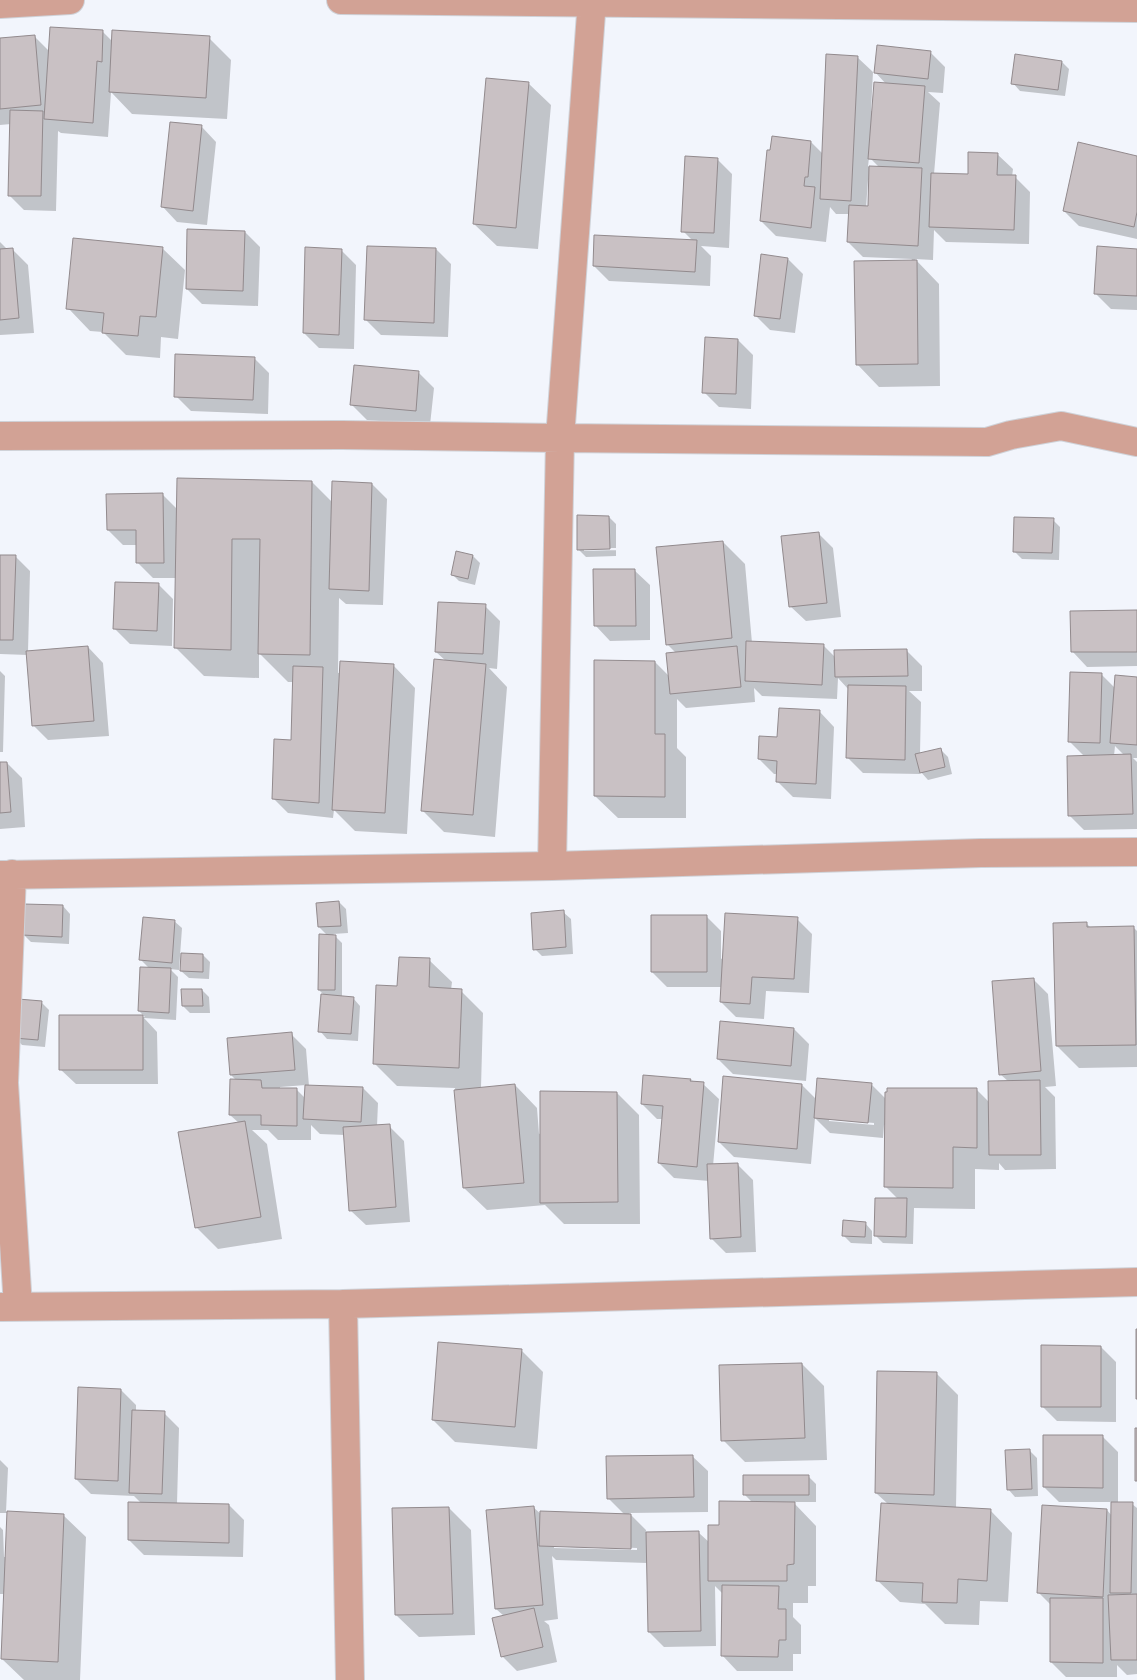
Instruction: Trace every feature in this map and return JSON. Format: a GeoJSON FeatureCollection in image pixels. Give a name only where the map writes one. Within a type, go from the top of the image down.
{"type":"FeatureCollection","features":[{"type":"Feature","properties":{"kind":"street"},"geometry":{"type":"LineString","coordinates":[[0,4],[70,0]]}},
{"type":"Feature","properties":{"kind":"street"},"geometry":{"type":"LineString","coordinates":[[341,0],[883,3],[1137,8]]}},
{"type":"Feature","properties":{"kind":"street"},"geometry":{"type":"LineString","coordinates":[[552,866],[560,438],[592,1]]}},
{"type":"Feature","properties":{"kind":"street"},"geometry":{"type":"LineString","coordinates":[[0,436],[342,435],[987,442],[1011,435],[1061,426],[1137,442]]}},
{"type":"Feature","properties":{"kind":"street"},"geometry":{"type":"LineString","coordinates":[[1137,852],[981,853],[552,866],[6,874],[4,1083],[9,1307],[343,1304],[1137,1282]]}},
{"type":"Feature","properties":{"kind":"street"},"geometry":{"type":"LineString","coordinates":[[343,1304],[350,1680]]}},
{"type":"Feature","properties":{"kind":"building"},"geometry":{"type":"Polygon","coordinates":[[[50,27],[103,30],[102,62],[97,61],[93,123],[44,119],[50,27]]]}},
{"type":"Feature","properties":{"kind":"building"},"geometry":{"type":"Polygon","coordinates":[[[112,30],[210,36],[206,98],[109,92],[112,30]]]}},
{"type":"Feature","properties":{"kind":"building"},"geometry":{"type":"Polygon","coordinates":[[[35,35],[41,105],[0,109],[0,38],[35,35]]]}},
{"type":"Feature","properties":{"kind":"building"},"geometry":{"type":"Polygon","coordinates":[[[877,45],[931,51],[928,79],[874,73],[877,45]]]}},
{"type":"Feature","properties":{"kind":"building"},"geometry":{"type":"Polygon","coordinates":[[[826,54],[858,56],[851,201],[820,199],[826,54]]]}},
{"type":"Feature","properties":{"kind":"building"},"geometry":{"type":"Polygon","coordinates":[[[1015,54],[1062,61],[1058,90],[1011,84],[1015,54]]]}},
{"type":"Feature","properties":{"kind":"building"},"geometry":{"type":"Polygon","coordinates":[[[486,78],[529,82],[516,228],[473,224],[486,78]]]}},
{"type":"Feature","properties":{"kind":"building"},"geometry":{"type":"Polygon","coordinates":[[[874,82],[925,86],[919,163],[868,159],[874,82]]]}},
{"type":"Feature","properties":{"kind":"building"},"geometry":{"type":"Polygon","coordinates":[[[10,110],[43,111],[41,196],[8,196],[10,110]]]}},
{"type":"Feature","properties":{"kind":"building"},"geometry":{"type":"Polygon","coordinates":[[[170,122],[202,125],[193,211],[161,207],[170,122]]]}},
{"type":"Feature","properties":{"kind":"building"},"geometry":{"type":"Polygon","coordinates":[[[772,136],[811,141],[808,177],[805,177],[804,186],[815,187],[811,228],[760,221],[767,150],[770,150],[772,136]]]}},
{"type":"Feature","properties":{"kind":"building"},"geometry":{"type":"Polygon","coordinates":[[[1078,142],[1137,156],[1137,212],[1134,227],[1063,211],[1078,142]]]}},
{"type":"Feature","properties":{"kind":"building"},"geometry":{"type":"Polygon","coordinates":[[[968,152],[998,153],[997,175],[1016,175],[1014,230],[929,227],[931,173],[968,174],[968,152]]]}},
{"type":"Feature","properties":{"kind":"building"},"geometry":{"type":"Polygon","coordinates":[[[685,156],[718,158],[714,233],[681,232],[685,156]]]}},
{"type":"Feature","properties":{"kind":"building"},"geometry":{"type":"Polygon","coordinates":[[[869,166],[922,168],[918,246],[847,242],[849,205],[868,206],[869,166]]]}},
{"type":"Feature","properties":{"kind":"building"},"geometry":{"type":"Polygon","coordinates":[[[187,229],[245,231],[243,291],[186,289],[187,229]]]}},
{"type":"Feature","properties":{"kind":"building"},"geometry":{"type":"Polygon","coordinates":[[[594,235],[697,240],[695,272],[593,266],[594,235]]]}},
{"type":"Feature","properties":{"kind":"building"},"geometry":{"type":"Polygon","coordinates":[[[73,238],[163,247],[156,317],[140,316],[138,336],[102,333],[104,313],[66,309],[73,238]]]}},
{"type":"Feature","properties":{"kind":"building"},"geometry":{"type":"Polygon","coordinates":[[[367,246],[436,248],[434,323],[364,320],[367,246]]]}},
{"type":"Feature","properties":{"kind":"building"},"geometry":{"type":"Polygon","coordinates":[[[1097,246],[1137,249],[1137,296],[1094,294],[1097,246]]]}},
{"type":"Feature","properties":{"kind":"building"},"geometry":{"type":"Polygon","coordinates":[[[305,247],[342,249],[339,335],[303,333],[305,247]]]}},
{"type":"Feature","properties":{"kind":"building"},"geometry":{"type":"Polygon","coordinates":[[[13,248],[19,318],[0,320],[0,249],[13,248]]]}},
{"type":"Feature","properties":{"kind":"building"},"geometry":{"type":"Polygon","coordinates":[[[761,254],[788,258],[780,319],[754,316],[761,254]]]}},
{"type":"Feature","properties":{"kind":"building"},"geometry":{"type":"Polygon","coordinates":[[[917,260],[918,364],[856,365],[854,261],[917,260]]]}},
{"type":"Feature","properties":{"kind":"building"},"geometry":{"type":"Polygon","coordinates":[[[705,337],[738,339],[736,394],[702,393],[705,337]]]}},
{"type":"Feature","properties":{"kind":"building"},"geometry":{"type":"Polygon","coordinates":[[[175,354],[255,357],[253,400],[174,397],[175,354]]]}},
{"type":"Feature","properties":{"kind":"building"},"geometry":{"type":"Polygon","coordinates":[[[354,365],[419,371],[416,411],[350,405],[354,365]]]}},
{"type":"Feature","properties":{"kind":"building"},"geometry":{"type":"Polygon","coordinates":[[[177,478],[312,481],[310,655],[258,654],[260,539],[232,539],[231,650],[174,648],[177,478]]]}},
{"type":"Feature","properties":{"kind":"building"},"geometry":{"type":"Polygon","coordinates":[[[332,481],[372,483],[369,591],[329,589],[332,481]]]}},
{"type":"Feature","properties":{"kind":"building"},"geometry":{"type":"Polygon","coordinates":[[[163,493],[164,563],[136,563],[136,530],[107,530],[106,494],[163,493]]]}},
{"type":"Feature","properties":{"kind":"building"},"geometry":{"type":"Polygon","coordinates":[[[577,515],[609,516],[610,549],[577,550],[577,515]]]}},
{"type":"Feature","properties":{"kind":"building"},"geometry":{"type":"Polygon","coordinates":[[[1014,517],[1054,518],[1052,553],[1013,552],[1014,517]]]}},
{"type":"Feature","properties":{"kind":"building"},"geometry":{"type":"Polygon","coordinates":[[[819,532],[827,603],[789,607],[781,536],[819,532]]]}},
{"type":"Feature","properties":{"kind":"building"},"geometry":{"type":"Polygon","coordinates":[[[723,541],[732,638],[666,645],[656,547],[723,541]]]}},
{"type":"Feature","properties":{"kind":"building"},"geometry":{"type":"Polygon","coordinates":[[[456,551],[473,555],[468,579],[451,575],[456,551]]]}},
{"type":"Feature","properties":{"kind":"building"},"geometry":{"type":"Polygon","coordinates":[[[0,555],[16,555],[13,640],[0,640],[0,555]]]}},
{"type":"Feature","properties":{"kind":"building"},"geometry":{"type":"Polygon","coordinates":[[[593,569],[635,569],[636,626],[594,626],[593,569]]]}},
{"type":"Feature","properties":{"kind":"building"},"geometry":{"type":"Polygon","coordinates":[[[115,582],[159,583],[157,631],[113,629],[115,582]]]}},
{"type":"Feature","properties":{"kind":"building"},"geometry":{"type":"Polygon","coordinates":[[[438,602],[486,604],[483,654],[435,652],[438,602]]]}},
{"type":"Feature","properties":{"kind":"building"},"geometry":{"type":"Polygon","coordinates":[[[1137,610],[1137,652],[1071,652],[1070,611],[1137,610]]]}},
{"type":"Feature","properties":{"kind":"building"},"geometry":{"type":"Polygon","coordinates":[[[746,641],[824,644],[822,685],[745,681],[746,641]]]}},
{"type":"Feature","properties":{"kind":"building"},"geometry":{"type":"Polygon","coordinates":[[[88,646],[94,721],[32,726],[26,651],[88,646]]]}},
{"type":"Feature","properties":{"kind":"building"},"geometry":{"type":"Polygon","coordinates":[[[737,646],[741,687],[670,694],[666,653],[737,646]]]}},
{"type":"Feature","properties":{"kind":"building"},"geometry":{"type":"Polygon","coordinates":[[[907,649],[908,676],[835,677],[834,650],[907,649]]]}},
{"type":"Feature","properties":{"kind":"building"},"geometry":{"type":"Polygon","coordinates":[[[434,659],[486,664],[473,815],[421,811],[434,659]]]}},
{"type":"Feature","properties":{"kind":"building"},"geometry":{"type":"Polygon","coordinates":[[[594,660],[655,661],[655,734],[665,734],[665,797],[594,796],[594,660]]]}},
{"type":"Feature","properties":{"kind":"building"},"geometry":{"type":"Polygon","coordinates":[[[340,661],[394,664],[385,813],[332,810],[340,661]]]}},
{"type":"Feature","properties":{"kind":"building"},"geometry":{"type":"Polygon","coordinates":[[[293,666],[323,667],[319,803],[272,799],[274,739],[291,740],[293,666]]]}},
{"type":"Feature","properties":{"kind":"building"},"geometry":{"type":"Polygon","coordinates":[[[1070,672],[1102,673],[1100,743],[1068,742],[1070,672]]]}},
{"type":"Feature","properties":{"kind":"building"},"geometry":{"type":"Polygon","coordinates":[[[1115,675],[1137,677],[1137,745],[1110,743],[1115,675]]]}},
{"type":"Feature","properties":{"kind":"building"},"geometry":{"type":"Polygon","coordinates":[[[848,685],[906,686],[905,760],[846,758],[848,685]]]}},
{"type":"Feature","properties":{"kind":"building"},"geometry":{"type":"Polygon","coordinates":[[[779,708],[820,710],[816,784],[776,782],[777,761],[758,759],[759,736],[777,737],[779,708]]]}},
{"type":"Feature","properties":{"kind":"building"},"geometry":{"type":"Polygon","coordinates":[[[941,748],[945,767],[920,773],[915,754],[941,748]]]}},
{"type":"Feature","properties":{"kind":"building"},"geometry":{"type":"Polygon","coordinates":[[[1131,754],[1133,814],[1068,816],[1067,756],[1131,754]]]}},
{"type":"Feature","properties":{"kind":"building"},"geometry":{"type":"Polygon","coordinates":[[[0,762],[7,762],[11,812],[0,813],[0,762]]]}},
{"type":"Feature","properties":{"kind":"building"},"geometry":{"type":"Polygon","coordinates":[[[339,901],[341,926],[318,927],[316,903],[339,901]]]}},
{"type":"Feature","properties":{"kind":"building"},"geometry":{"type":"Polygon","coordinates":[[[23,904],[63,905],[62,937],[22,935],[23,904]]]}},
{"type":"Feature","properties":{"kind":"building"},"geometry":{"type":"Polygon","coordinates":[[[564,910],[566,947],[533,950],[531,913],[564,910]]]}},
{"type":"Feature","properties":{"kind":"building"},"geometry":{"type":"Polygon","coordinates":[[[725,913],[798,917],[794,979],[752,977],[750,1004],[720,1002],[725,913]]]}},
{"type":"Feature","properties":{"kind":"building"},"geometry":{"type":"Polygon","coordinates":[[[651,915],[707,915],[707,972],[651,972],[651,915]]]}},
{"type":"Feature","properties":{"kind":"building"},"geometry":{"type":"Polygon","coordinates":[[[143,917],[175,920],[172,963],[139,960],[143,917]]]}},
{"type":"Feature","properties":{"kind":"building"},"geometry":{"type":"Polygon","coordinates":[[[1087,922],[1087,927],[1134,926],[1136,1045],[1056,1046],[1053,923],[1087,922]]]}},
{"type":"Feature","properties":{"kind":"building"},"geometry":{"type":"Polygon","coordinates":[[[319,934],[336,935],[335,990],[318,990],[319,934]]]}},
{"type":"Feature","properties":{"kind":"building"},"geometry":{"type":"Polygon","coordinates":[[[181,953],[203,954],[203,972],[180,971],[181,953]]]}},
{"type":"Feature","properties":{"kind":"building"},"geometry":{"type":"Polygon","coordinates":[[[399,957],[430,958],[429,987],[462,989],[459,1068],[373,1064],[376,985],[397,986],[399,957]]]}},
{"type":"Feature","properties":{"kind":"building"},"geometry":{"type":"Polygon","coordinates":[[[140,967],[171,968],[169,1013],[138,1011],[140,967]]]}},
{"type":"Feature","properties":{"kind":"building"},"geometry":{"type":"Polygon","coordinates":[[[1034,978],[1041,1071],[999,1075],[992,981],[1034,978]]]}},
{"type":"Feature","properties":{"kind":"building"},"geometry":{"type":"Polygon","coordinates":[[[181,989],[202,989],[203,1006],[182,1006],[181,989]]]}},
{"type":"Feature","properties":{"kind":"building"},"geometry":{"type":"Polygon","coordinates":[[[321,994],[354,997],[351,1034],[318,1032],[321,994]]]}},
{"type":"Feature","properties":{"kind":"building"},"geometry":{"type":"Polygon","coordinates":[[[18,999],[42,1001],[38,1040],[14,1038],[18,999]]]}},
{"type":"Feature","properties":{"kind":"building"},"geometry":{"type":"Polygon","coordinates":[[[59,1015],[143,1015],[143,1070],[59,1070],[59,1015]]]}},
{"type":"Feature","properties":{"kind":"building"},"geometry":{"type":"Polygon","coordinates":[[[720,1021],[794,1028],[791,1066],[717,1059],[720,1021]]]}},
{"type":"Feature","properties":{"kind":"building"},"geometry":{"type":"Polygon","coordinates":[[[292,1032],[295,1070],[230,1075],[227,1038],[292,1032]]]}},
{"type":"Feature","properties":{"kind":"building"},"geometry":{"type":"Polygon","coordinates":[[[643,1075],[704,1082],[697,1167],[658,1163],[663,1106],[641,1104],[643,1075]]]}},
{"type":"Feature","properties":{"kind":"building"},"geometry":{"type":"Polygon","coordinates":[[[723,1076],[802,1084],[797,1149],[718,1142],[723,1076]]]}},
{"type":"Feature","properties":{"kind":"building"},"geometry":{"type":"Polygon","coordinates":[[[817,1078],[872,1083],[868,1123],[814,1118],[817,1078]]]}},
{"type":"Feature","properties":{"kind":"building"},"geometry":{"type":"Polygon","coordinates":[[[230,1079],[261,1080],[262,1088],[297,1088],[297,1126],[261,1125],[261,1115],[229,1115],[230,1079]]]}},
{"type":"Feature","properties":{"kind":"building"},"geometry":{"type":"Polygon","coordinates":[[[1040,1080],[1041,1155],[989,1155],[988,1081],[1040,1080]]]}},
{"type":"Feature","properties":{"kind":"building"},"geometry":{"type":"Polygon","coordinates":[[[515,1084],[524,1183],[463,1188],[454,1090],[515,1084]]]}},
{"type":"Feature","properties":{"kind":"building"},"geometry":{"type":"Polygon","coordinates":[[[305,1085],[363,1087],[361,1122],[303,1119],[305,1085]]]}},
{"type":"Feature","properties":{"kind":"building"},"geometry":{"type":"Polygon","coordinates":[[[887,1088],[977,1088],[977,1148],[953,1147],[953,1188],[884,1187],[885,1092],[887,1092],[887,1088]]]}},
{"type":"Feature","properties":{"kind":"building"},"geometry":{"type":"Polygon","coordinates":[[[540,1091],[617,1092],[618,1202],[540,1203],[540,1091]]]}},
{"type":"Feature","properties":{"kind":"building"},"geometry":{"type":"Polygon","coordinates":[[[245,1121],[261,1217],[195,1228],[178,1132],[245,1121]]]}},
{"type":"Feature","properties":{"kind":"building"},"geometry":{"type":"Polygon","coordinates":[[[390,1124],[396,1207],[349,1211],[343,1127],[390,1124]]]}},
{"type":"Feature","properties":{"kind":"building"},"geometry":{"type":"Polygon","coordinates":[[[738,1163],[741,1237],[710,1239],[707,1164],[738,1163]]]}},
{"type":"Feature","properties":{"kind":"building"},"geometry":{"type":"Polygon","coordinates":[[[875,1198],[907,1198],[906,1237],[874,1236],[875,1198]]]}},
{"type":"Feature","properties":{"kind":"building"},"geometry":{"type":"Polygon","coordinates":[[[843,1220],[866,1222],[865,1237],[842,1236],[843,1220]]]}},
{"type":"Feature","properties":{"kind":"building"},"geometry":{"type":"Polygon","coordinates":[[[1137,1329],[1137,1399],[1136,1399],[1137,1329]]]}},
{"type":"Feature","properties":{"kind":"building"},"geometry":{"type":"Polygon","coordinates":[[[438,1342],[522,1349],[515,1427],[432,1420],[438,1342]]]}},
{"type":"Feature","properties":{"kind":"building"},"geometry":{"type":"Polygon","coordinates":[[[1041,1345],[1101,1346],[1101,1407],[1041,1407],[1041,1345]]]}},
{"type":"Feature","properties":{"kind":"building"},"geometry":{"type":"Polygon","coordinates":[[[802,1363],[805,1438],[721,1441],[719,1365],[802,1363]]]}},
{"type":"Feature","properties":{"kind":"building"},"geometry":{"type":"Polygon","coordinates":[[[877,1371],[937,1372],[934,1495],[875,1493],[877,1371]]]}},
{"type":"Feature","properties":{"kind":"building"},"geometry":{"type":"Polygon","coordinates":[[[78,1387],[121,1389],[118,1481],[75,1479],[78,1387]]]}},
{"type":"Feature","properties":{"kind":"building"},"geometry":{"type":"Polygon","coordinates":[[[132,1410],[165,1411],[162,1494],[129,1493],[132,1410]]]}},
{"type":"Feature","properties":{"kind":"building"},"geometry":{"type":"Polygon","coordinates":[[[1135,1428],[1137,1428],[1137,1481],[1135,1481],[1135,1428]]]}},
{"type":"Feature","properties":{"kind":"building"},"geometry":{"type":"Polygon","coordinates":[[[1043,1435],[1103,1435],[1103,1488],[1043,1487],[1043,1435]]]}},
{"type":"Feature","properties":{"kind":"building"},"geometry":{"type":"Polygon","coordinates":[[[1030,1449],[1032,1489],[1007,1490],[1005,1450],[1030,1449]]]}},
{"type":"Feature","properties":{"kind":"building"},"geometry":{"type":"Polygon","coordinates":[[[693,1455],[694,1497],[607,1499],[606,1456],[693,1455]]]}},
{"type":"Feature","properties":{"kind":"building"},"geometry":{"type":"Polygon","coordinates":[[[743,1475],[809,1475],[809,1495],[743,1495],[743,1475]]]}},
{"type":"Feature","properties":{"kind":"building"},"geometry":{"type":"Polygon","coordinates":[[[719,1501],[795,1502],[794,1564],[787,1565],[787,1581],[708,1581],[708,1525],[719,1525],[719,1501]]]}},
{"type":"Feature","properties":{"kind":"building"},"geometry":{"type":"Polygon","coordinates":[[[128,1502],[229,1504],[229,1543],[128,1540],[128,1502]]]}},
{"type":"Feature","properties":{"kind":"building"},"geometry":{"type":"Polygon","coordinates":[[[1111,1502],[1133,1502],[1131,1593],[1110,1593],[1111,1502]]]}},
{"type":"Feature","properties":{"kind":"building"},"geometry":{"type":"Polygon","coordinates":[[[881,1503],[991,1509],[987,1581],[958,1579],[957,1603],[922,1602],[923,1583],[876,1581],[881,1503]]]}},
{"type":"Feature","properties":{"kind":"building"},"geometry":{"type":"Polygon","coordinates":[[[1042,1505],[1107,1509],[1103,1597],[1037,1593],[1042,1505]]]}},
{"type":"Feature","properties":{"kind":"building"},"geometry":{"type":"Polygon","coordinates":[[[534,1506],[543,1605],[495,1609],[486,1510],[534,1506]]]}},
{"type":"Feature","properties":{"kind":"building"},"geometry":{"type":"Polygon","coordinates":[[[449,1507],[453,1614],[395,1615],[392,1508],[449,1507]]]}},
{"type":"Feature","properties":{"kind":"building"},"geometry":{"type":"Polygon","coordinates":[[[7,1511],[64,1514],[58,1662],[1,1659],[7,1511]]]}},
{"type":"Feature","properties":{"kind":"building"},"geometry":{"type":"Polygon","coordinates":[[[540,1511],[631,1514],[631,1549],[539,1546],[540,1511]]]}},
{"type":"Feature","properties":{"kind":"building"},"geometry":{"type":"Polygon","coordinates":[[[699,1531],[701,1631],[648,1632],[646,1532],[699,1531]]]}},
{"type":"Feature","properties":{"kind":"building"},"geometry":{"type":"Polygon","coordinates":[[[722,1585],[779,1586],[778,1609],[786,1609],[786,1640],[779,1640],[778,1657],[721,1656],[722,1585]]]}},
{"type":"Feature","properties":{"kind":"building"},"geometry":{"type":"Polygon","coordinates":[[[1137,1594],[1137,1660],[1111,1660],[1108,1595],[1137,1594]]]}},
{"type":"Feature","properties":{"kind":"building"},"geometry":{"type":"Polygon","coordinates":[[[1050,1598],[1103,1598],[1103,1663],[1050,1662],[1050,1598]]]}},
{"type":"Feature","properties":{"kind":"building"},"geometry":{"type":"Polygon","coordinates":[[[534,1608],[543,1647],[501,1657],[492,1618],[534,1608]]]}}]}
